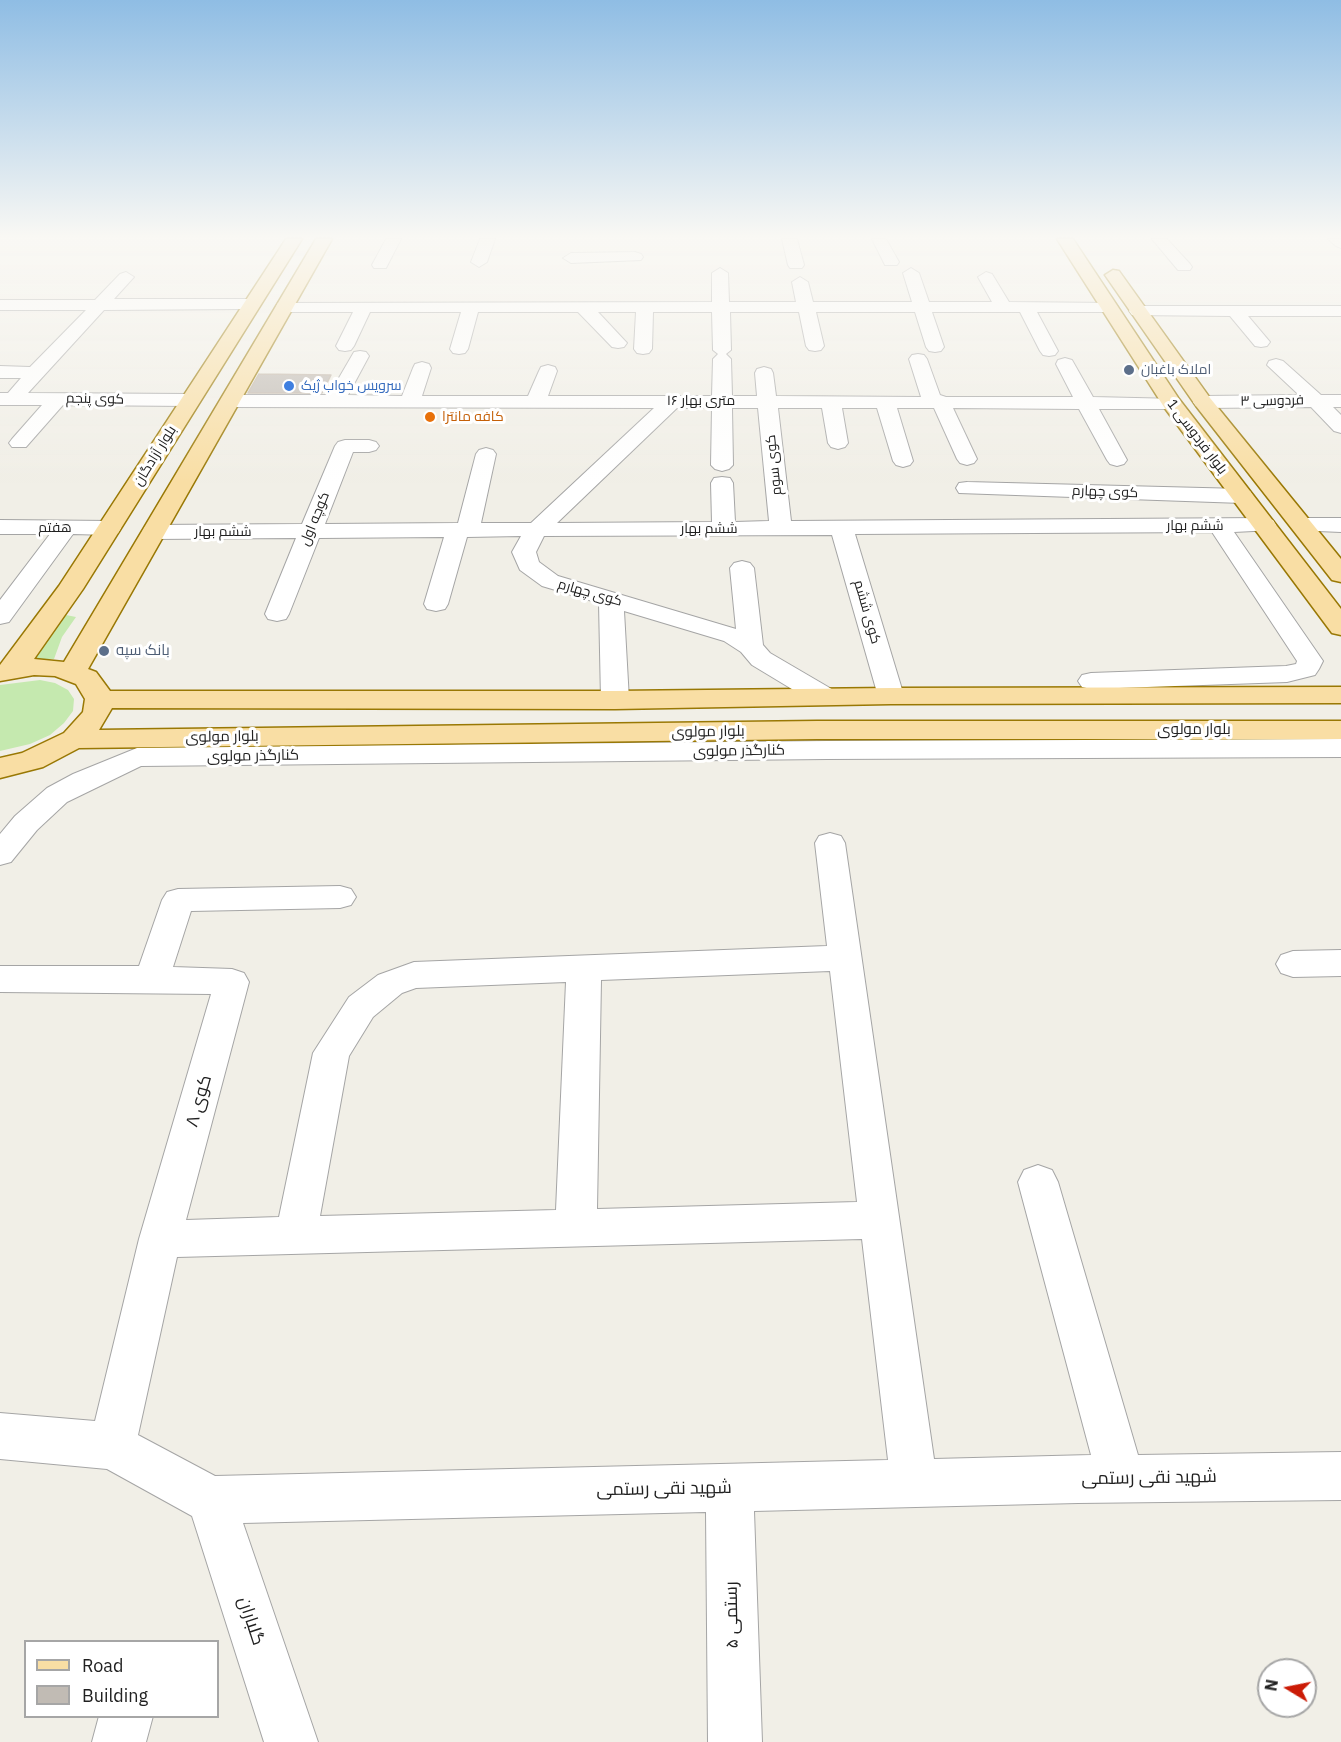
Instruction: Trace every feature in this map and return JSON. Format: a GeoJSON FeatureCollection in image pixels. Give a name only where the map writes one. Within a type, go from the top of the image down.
{"type":"FeatureCollection","features":[{"type":"Feature","properties":{"kind":"main road","name":"بلوار آزادگان"},"geometry":{"type":"LineString","coordinates":[[6,671],[70,590],[241,320]]}},
{"type":"Feature","properties":{"kind":"main road"},"geometry":{"type":"LineString","coordinates":[[72,672],[118,590],[281,320]]}},
{"type":"Feature","properties":{"kind":"main road","name":"بلوار فردوسی 1"},"geometry":{"type":"LineString","coordinates":[[1116,320],[1172,403],[1341,627]]}},
{"type":"Feature","properties":{"kind":"main road","name":"بلوار فردوسی 1"},"geometry":{"type":"LineString","coordinates":[[1145,320],[1203,402],[1341,574]]}},
{"type":"Feature","properties":{"kind":"main road"},"geometry":{"type":"LineString","coordinates":[[1172,403],[1203,402]]}},
{"type":"Feature","properties":{"kind":"main road"},"geometry":{"type":"LineString","coordinates":[[70,590],[100,593],[118,590]]}},
{"type":"Feature","properties":{"kind":"main road"},"geometry":{"type":"LineString","coordinates":[[0,768],[32,760],[74,739],[88,726],[97,712],[99,699],[91,683],[72,672],[54,668],[6,671]]}},
{"type":"Feature","properties":{"kind":"main road"},"geometry":{"type":"LineString","coordinates":[[99,699],[615,700],[891,696],[1341,695]]}},
{"type":"Feature","properties":{"kind":"main road","name":"بلوار مولوی"},"geometry":{"type":"LineString","coordinates":[[74,739],[817,730],[1341,730]]}},
{"type":"Feature","properties":{"kind":"main road"},"geometry":{"type":"LineString","coordinates":[[0,793],[32,760]]}},
{"type":"Feature","properties":{"kind":"street"},"geometry":{"type":"LineString","coordinates":[[7,398],[35,373],[84,320]]}},
{"type":"Feature","properties":{"kind":"street"},"geometry":{"type":"LineString","coordinates":[[335,401],[360,320]]}},
{"type":"Feature","properties":{"kind":"street"},"geometry":{"type":"LineString","coordinates":[[459,349],[471,320]]}},
{"type":"Feature","properties":{"kind":"street"},"geometry":{"type":"LineString","coordinates":[[596,320],[618,343]]}},
{"type":"Feature","properties":{"kind":"street"},"geometry":{"type":"LineString","coordinates":[[643,349],[650,320]]}},
{"type":"Feature","properties":{"kind":"street"},"geometry":{"type":"LineString","coordinates":[[721,320],[724,529]]}},
{"type":"Feature","properties":{"kind":"street"},"geometry":{"type":"LineString","coordinates":[[809,320],[815,346]]}},
{"type":"Feature","properties":{"kind":"street"},"geometry":{"type":"LineString","coordinates":[[926,320],[935,347]]}},
{"type":"Feature","properties":{"kind":"street"},"geometry":{"type":"LineString","coordinates":[[1033,320],[1049,351]]}},
{"type":"Feature","properties":{"kind":"street"},"geometry":{"type":"LineString","coordinates":[[1243,320],[1261,342]]}},
{"type":"Feature","properties":{"kind":"street"},"geometry":{"type":"LineString","coordinates":[[918,359],[936,401],[967,459]]}},
{"type":"Feature","properties":{"kind":"street"},"geometry":{"type":"LineString","coordinates":[[1065,364],[1117,460]]}},
{"type":"Feature","properties":{"kind":"street"},"geometry":{"type":"LineString","coordinates":[[1276,365],[1341,427]]}},
{"type":"Feature","properties":{"kind":"street"},"geometry":{"type":"LineString","coordinates":[[410,401],[422,368]]}},
{"type":"Feature","properties":{"kind":"street"},"geometry":{"type":"LineString","coordinates":[[536,401],[548,370]]}},
{"type":"Feature","properties":{"kind":"street"},"geometry":{"type":"LineString","coordinates":[[0,372],[35,373]]}},
{"type":"Feature","properties":{"kind":"street","name":"کوی سوم"},"geometry":{"type":"LineString","coordinates":[[764,373],[781,528]]}},
{"type":"Feature","properties":{"kind":"street","name":"کوی پنجم"},"geometry":{"type":"LineString","coordinates":[[7,398],[190,400]]}},
{"type":"Feature","properties":{"kind":"street"},"geometry":{"type":"LineString","coordinates":[[19,443],[58,399]]}},
{"type":"Feature","properties":{"kind":"street","name":"۱۶ متری بهار"},"geometry":{"type":"LineString","coordinates":[[234,401],[723,400],[1172,403]]}},
{"type":"Feature","properties":{"kind":"street","name":"کوی چهارم"},"geometry":{"type":"LineString","coordinates":[[673,401],[536,530],[524,552],[528,565],[550,581],[733,636],[750,647],[760,659],[825,697]]}},
{"type":"Feature","properties":{"kind":"street"},"geometry":{"type":"LineString","coordinates":[[831,401],[838,443]]}},
{"type":"Feature","properties":{"kind":"street"},"geometry":{"type":"LineString","coordinates":[[885,401],[903,461]]}},
{"type":"Feature","properties":{"kind":"street","name":"فردوسی ۳"},"geometry":{"type":"LineString","coordinates":[[1203,402],[1341,401]]}},
{"type":"Feature","properties":{"kind":"street","name":"کوچه اول"},"geometry":{"type":"LineString","coordinates":[[276,614],[345,446],[369,446]]}},
{"type":"Feature","properties":{"kind":"street"},"geometry":{"type":"LineString","coordinates":[[436,604],[463,530],[486,454]]}},
{"type":"Feature","properties":{"kind":"street","name":"کوی چهارم"},"geometry":{"type":"LineString","coordinates":[[967,488],[1242,496]]}},
{"type":"Feature","properties":{"kind":"street","name":"ششم بهار"},"geometry":{"type":"LineString","coordinates":[[153,532],[1265,525]]}},
{"type":"Feature","properties":{"kind":"street"},"geometry":{"type":"LineString","coordinates":[[1303,525],[1341,525]]}},
{"type":"Feature","properties":{"kind":"street"},"geometry":{"type":"LineString","coordinates":[[1091,681],[1287,674],[1306,669],[1310,661],[1219,526]]}},
{"type":"Feature","properties":{"kind":"street","name":"هفتم"},"geometry":{"type":"LineString","coordinates":[[0,527],[110,528]]}},
{"type":"Feature","properties":{"kind":"street"},"geometry":{"type":"LineString","coordinates":[[0,617],[66,528]]}},
{"type":"Feature","properties":{"kind":"street","name":"کوی ششم"},"geometry":{"type":"LineString","coordinates":[[842,528],[891,696]]}},
{"type":"Feature","properties":{"kind":"street"},"geometry":{"type":"LineString","coordinates":[[742,568],[750,647]]}},
{"type":"Feature","properties":{"kind":"street"},"geometry":{"type":"LineString","coordinates":[[611,599],[615,700]]}},
{"type":"Feature","properties":{"kind":"street","name":"کنارگذر مولوی"},"geometry":{"type":"LineString","coordinates":[[74,739],[137,758],[826,750],[1341,748]]}},
{"type":"Feature","properties":{"kind":"street","name":"کنارگذر مولوی"},"geometry":{"type":"LineString","coordinates":[[0,854],[26,824],[57,795],[137,758]]}},
{"type":"Feature","properties":{"kind":"street"},"geometry":{"type":"LineString","coordinates":[[830,843],[914,1482]]}},
{"type":"Feature","properties":{"kind":"street"},"geometry":{"type":"LineString","coordinates":[[152,979],[178,900],[340,897]]}},
{"type":"Feature","properties":{"kind":"street"},"geometry":{"type":"LineString","coordinates":[[296,1235],[331,1053],[361,1007],[390,984],[414,975],[844,958]]}},
{"type":"Feature","properties":{"kind":"street"},"geometry":{"type":"LineString","coordinates":[[1293,964],[1341,963]]}},
{"type":"Feature","properties":{"kind":"street"},"geometry":{"type":"LineString","coordinates":[[576,1228],[584,967]]}},
{"type":"Feature","properties":{"kind":"street","name":"کوی ۸"},"geometry":{"type":"LineString","coordinates":[[0,980],[152,979],[232,982],[160,1239],[112,1446]]}},
{"type":"Feature","properties":{"kind":"street"},"geometry":{"type":"LineString","coordinates":[[1038,1182],[1121,1478]]}},
{"type":"Feature","properties":{"kind":"street"},"geometry":{"type":"LineString","coordinates":[[160,1239],[879,1220]]}},
{"type":"Feature","properties":{"kind":"street","name":"شهید نقی رستمی"},"geometry":{"type":"LineString","coordinates":[[0,1436],[112,1446],[212,1500],[914,1482],[1341,1476]]}},
{"type":"Feature","properties":{"kind":"street","name":"رستمی ۵"},"geometry":{"type":"LineString","coordinates":[[729,1487],[735,1742]]}},
{"type":"Feature","properties":{"kind":"street","name":"گلباران"},"geometry":{"type":"LineString","coordinates":[[212,1500],[291,1742]]}},
{"type":"Feature","properties":{"kind":"street"},"geometry":{"type":"LineString","coordinates":[[119,1742],[125,1718]]}},
{"type":"Feature","properties":{"kind":"green space"},"geometry":{"type":"Polygon","coordinates":[[[66,615],[76,617],[62,637],[54,659],[31,660],[66,615]]]}},
{"type":"Feature","properties":{"kind":"green space"},"geometry":{"type":"Polygon","coordinates":[[[40,680],[55,683],[68,690],[74,699],[73,711],[64,723],[50,735],[30,744],[0,751],[0,685],[40,680]]]}},
{"type":"Feature","properties":{"kind":"building","name":"سرویس خواب ژیک"},"geometry":{"type":"Polygon","coordinates":[[[259,374],[331,375],[322,393],[248,393],[259,374]]]}},
{"type":"Feature","properties":{"kind":"place","name":"املاک باغبان"},"geometry":{"type":"Point","coordinates":[1129,370]}},
{"type":"Feature","properties":{"kind":"place","name":"سرویس خواب ژیک"},"geometry":{"type":"Point","coordinates":[289,386]}},
{"type":"Feature","properties":{"kind":"place","name":"کافه مانترا"},"geometry":{"type":"Point","coordinates":[430,417]}},
{"type":"Feature","properties":{"kind":"place","name":"بانک سپه"},"geometry":{"type":"Point","coordinates":[104,651]}}]}
